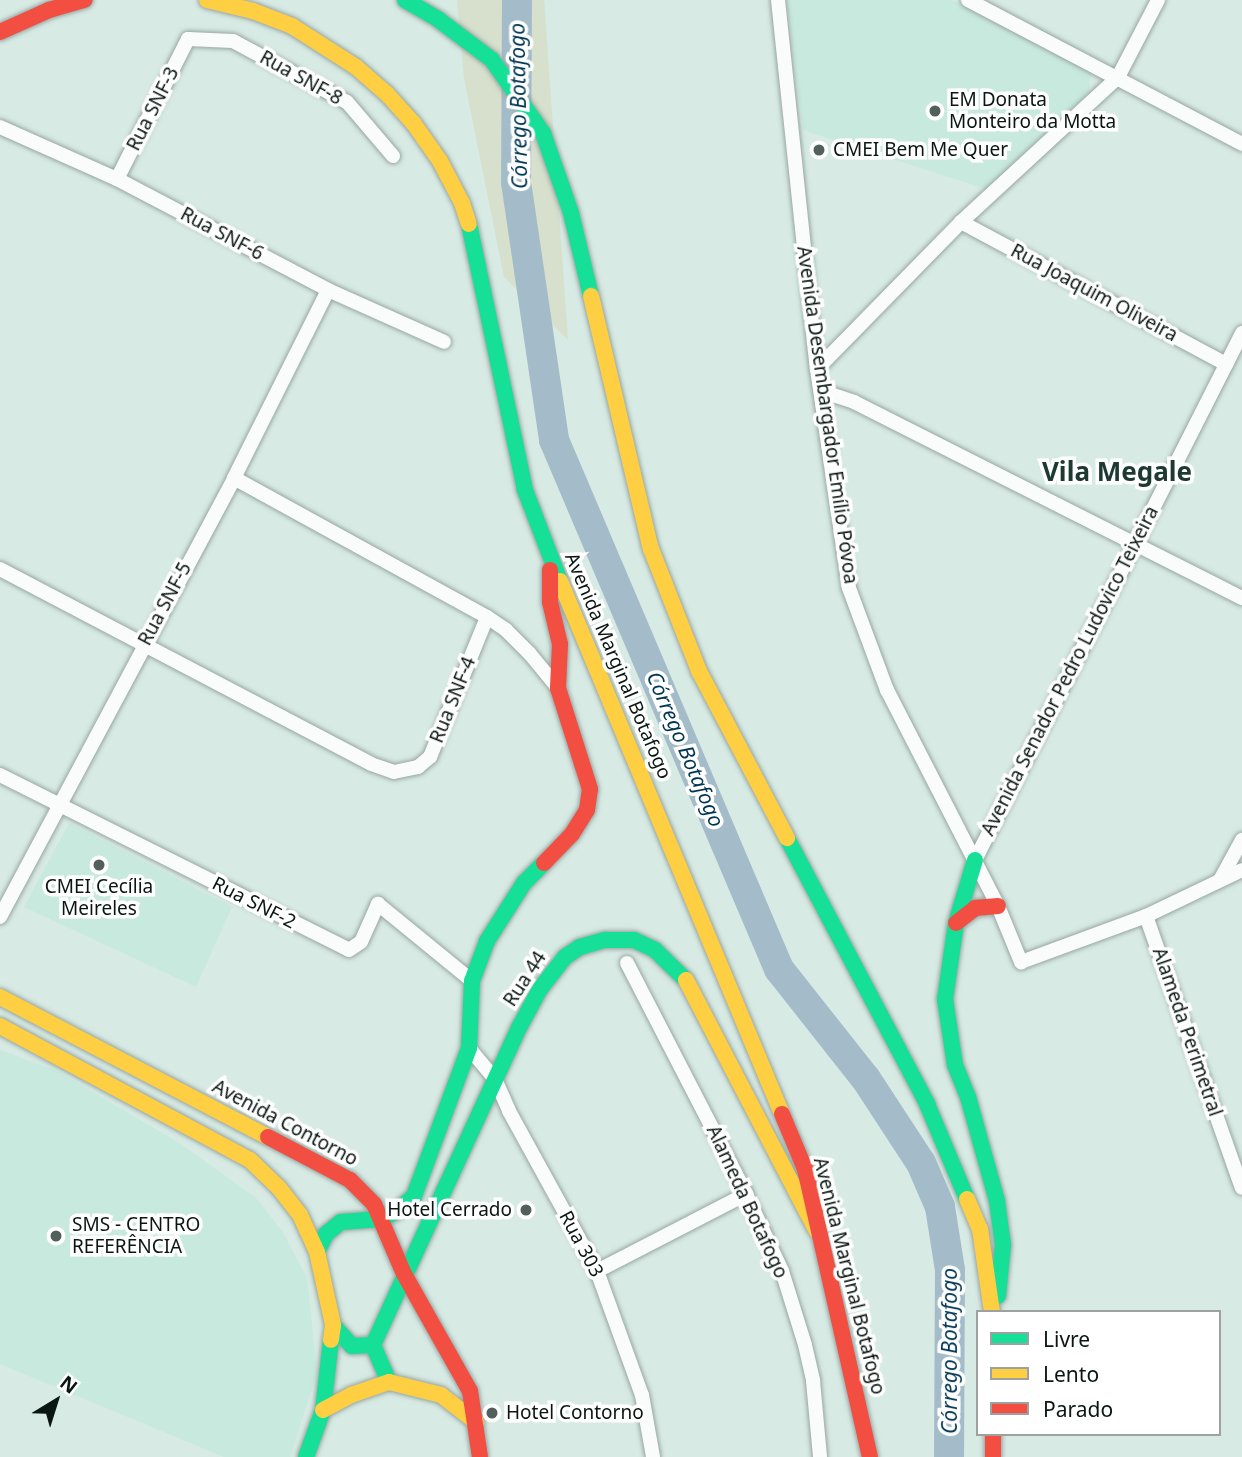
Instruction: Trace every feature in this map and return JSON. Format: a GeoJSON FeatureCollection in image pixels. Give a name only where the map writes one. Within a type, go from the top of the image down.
{"type":"FeatureCollection","features":[{"type":"Feature","properties":{"kind":"main road"},"geometry":{"type":"LineString","coordinates":[[0,32],[48,10],[85,0]]}},
{"type":"Feature","properties":{"kind":"main road","name":"Avenida Marginal Botafogo"},"geometry":{"type":"LineString","coordinates":[[207,0],[253,11],[292,26],[326,46],[387,94],[414,124],[440,161],[462,204],[476,248],[507,415],[525,490],[550,557],[804,1169],[825,1249],[870,1457]]}},
{"type":"Feature","properties":{"kind":"main road"},"geometry":{"type":"LineString","coordinates":[[405,0],[439,20],[492,60],[543,133],[571,214],[651,549],[699,671],[927,1104],[980,1229],[994,1310]]}},
{"type":"Feature","properties":{"kind":"main road"},"geometry":{"type":"LineString","coordinates":[[550,557],[550,602],[560,643],[558,688]]}},
{"type":"Feature","properties":{"kind":"main road","name":"Rua 44"},"geometry":{"type":"LineString","coordinates":[[317,1252],[326,1234],[341,1222],[381,1219],[397,1211],[414,1196],[469,1048],[472,981],[487,941],[503,912],[524,883],[572,834],[587,810],[590,789],[558,688]]}},
{"type":"Feature","properties":{"kind":"main road"},"geometry":{"type":"LineString","coordinates":[[975,860],[956,923],[945,999],[956,1065],[968,1097],[997,1201],[1003,1245],[994,1310]]}},
{"type":"Feature","properties":{"kind":"main road"},"geometry":{"type":"LineString","coordinates":[[956,923],[975,908],[998,906]]}},
{"type":"Feature","properties":{"kind":"main road","name":"Rua 44"},"geometry":{"type":"LineString","coordinates":[[373,1345],[495,1079],[540,989],[565,957],[580,947],[605,940],[634,940],[655,950],[688,982],[825,1249]]}},
{"type":"Feature","properties":{"kind":"main road","name":"Avenida Contorno"},"geometry":{"type":"LineString","coordinates":[[0,997],[350,1180],[365,1193],[381,1219],[404,1274],[470,1391],[481,1457]]}},
{"type":"Feature","properties":{"kind":"main road"},"geometry":{"type":"LineString","coordinates":[[0,1026],[250,1160],[279,1188],[300,1215],[317,1252],[332,1325],[323,1410],[306,1457]]}},
{"type":"Feature","properties":{"kind":"main road"},"geometry":{"type":"LineString","coordinates":[[332,1325],[352,1346],[373,1345],[389,1382]]}},
{"type":"Feature","properties":{"kind":"main road"},"geometry":{"type":"LineString","coordinates":[[323,1410],[351,1395],[389,1382],[441,1395],[477,1422]]}},
{"type":"Feature","properties":{"kind":"main road"},"geometry":{"type":"LineString","coordinates":[[993,1436],[993,1457]]}},
{"type":"Feature","properties":{"kind":"street","name":"Avenida Desembargador Emílio Póvoa"},"geometry":{"type":"LineString","coordinates":[[778,0],[817,369],[849,588],[887,690],[998,906],[1021,962],[1146,916]]}},
{"type":"Feature","properties":{"kind":"street"},"geometry":{"type":"LineString","coordinates":[[968,0],[1242,144]]}},
{"type":"Feature","properties":{"kind":"street"},"geometry":{"type":"LineString","coordinates":[[817,369],[961,222],[1118,77],[1158,0]]}},
{"type":"Feature","properties":{"kind":"street","name":"Rua SNF-8"},"geometry":{"type":"LineString","coordinates":[[188,39],[233,41],[347,102],[393,156]]}},
{"type":"Feature","properties":{"kind":"street","name":"Rua SNF-3"},"geometry":{"type":"LineString","coordinates":[[117,179],[188,39]]}},
{"type":"Feature","properties":{"kind":"street","name":"Rua SNF-6"},"geometry":{"type":"LineString","coordinates":[[0,127],[117,179],[328,290],[444,342]]}},
{"type":"Feature","properties":{"kind":"street","name":"Rua Joaquim Oliveira"},"geometry":{"type":"LineString","coordinates":[[961,222],[1226,364]]}},
{"type":"Feature","properties":{"kind":"street","name":"Rua SNF-5"},"geometry":{"type":"LineString","coordinates":[[0,917],[234,478],[328,290]]}},
{"type":"Feature","properties":{"kind":"street","name":"Avenida Senador Pedro Ludovico Teixeira"},"geometry":{"type":"LineString","coordinates":[[975,860],[1242,333]]}},
{"type":"Feature","properties":{"kind":"street"},"geometry":{"type":"LineString","coordinates":[[821,391],[853,402],[1242,598]]}},
{"type":"Feature","properties":{"kind":"street"},"geometry":{"type":"LineString","coordinates":[[234,478],[487,617]]}},
{"type":"Feature","properties":{"kind":"street","name":"Rua SNF-4"},"geometry":{"type":"LineString","coordinates":[[0,569],[371,764],[394,772],[418,767],[430,757],[487,617]]}},
{"type":"Feature","properties":{"kind":"street","name":"Rua 44"},"geometry":{"type":"LineString","coordinates":[[487,617],[506,630],[558,688]]}},
{"type":"Feature","properties":{"kind":"street","name":"Rua SNF-2"},"geometry":{"type":"LineString","coordinates":[[0,775],[349,950],[361,942],[378,904],[472,981]]}},
{"type":"Feature","properties":{"kind":"street"},"geometry":{"type":"LineString","coordinates":[[1220,880],[1242,840]]}},
{"type":"Feature","properties":{"kind":"street"},"geometry":{"type":"LineString","coordinates":[[1146,916],[1242,870]]}},
{"type":"Feature","properties":{"kind":"street","name":"Alameda Perimetral"},"geometry":{"type":"LineString","coordinates":[[1146,916],[1242,1188]]}},
{"type":"Feature","properties":{"kind":"street","name":"Alameda Botafogo"},"geometry":{"type":"LineString","coordinates":[[626,962],[746,1194],[782,1271],[813,1381],[820,1457]]}},
{"type":"Feature","properties":{"kind":"street","name":"Rua 303"},"geometry":{"type":"LineString","coordinates":[[469,1048],[495,1079],[509,1111],[597,1271],[642,1395],[653,1457]]}},
{"type":"Feature","properties":{"kind":"street"},"geometry":{"type":"LineString","coordinates":[[597,1271],[746,1194]]}},
{"type":"Feature","properties":{"kind":"shaded area"},"geometry":{"type":"Polygon","coordinates":[[[457,0],[544,0],[568,340],[504,277],[464,78],[457,0]]]}},
{"type":"Feature","properties":{"kind":"shaded area","name":"EM Donata Monteiro da Motta"},"geometry":{"type":"Polygon","coordinates":[[[787,0],[952,0],[1091,71],[1089,91],[992,191],[803,130],[787,0]]]}},
{"type":"Feature","properties":{"kind":"shaded area","name":"CMEI Cecília Meireles"},"geometry":{"type":"Polygon","coordinates":[[[69,823],[232,907],[196,987],[24,907],[69,823]]]}},
{"type":"Feature","properties":{"kind":"shaded area"},"geometry":{"type":"Polygon","coordinates":[[[0,1050],[57,1071],[181,1144],[256,1198],[282,1231],[307,1278],[317,1373],[290,1457],[224,1457],[0,1364],[0,1050]]]}},
{"type":"Feature","properties":{"kind":"waterway","name":"Córrego Botafogo"},"geometry":{"type":"LineString","coordinates":[[517,0],[516,182],[554,440],[779,969],[866,1079],[921,1163],[940,1207],[950,1270],[949,1457]]}},
{"type":"Feature","properties":{"kind":"traffic: fast"},"geometry":{"type":"LineString","coordinates":[[405,0],[439,20],[492,60],[543,133],[571,213],[591,296]]}},
{"type":"Feature","properties":{"kind":"traffic: fast"},"geometry":{"type":"LineString","coordinates":[[469,224],[525,490],[560,581]]}},
{"type":"Feature","properties":{"kind":"traffic: fast"},"geometry":{"type":"LineString","coordinates":[[787,838],[927,1104],[967,1199]]}},
{"type":"Feature","properties":{"kind":"traffic: fast"},"geometry":{"type":"LineString","coordinates":[[975,860],[956,923],[945,999],[955,1065],[968,1097],[997,1201],[1003,1245],[998,1296]]}},
{"type":"Feature","properties":{"kind":"traffic: fast"},"geometry":{"type":"LineString","coordinates":[[317,1252],[326,1234],[341,1222],[381,1219],[397,1211],[414,1196],[469,1048],[472,981],[487,941],[524,883],[544,863]]}},
{"type":"Feature","properties":{"kind":"traffic: fast"},"geometry":{"type":"LineString","coordinates":[[333,1325],[352,1346],[373,1345],[520,1026],[540,989],[565,957],[580,947],[605,940],[634,940],[655,950],[686,980]]}},
{"type":"Feature","properties":{"kind":"traffic: fast"},"geometry":{"type":"LineString","coordinates":[[306,1457],[323,1410],[331,1340]]}},
{"type":"Feature","properties":{"kind":"traffic: fast"},"geometry":{"type":"LineString","coordinates":[[373,1345],[389,1382]]}},
{"type":"Feature","properties":{"kind":"traffic: slow"},"geometry":{"type":"LineString","coordinates":[[207,0],[253,11],[292,26],[356,67],[387,94],[414,124],[440,161],[462,203],[469,224]]}},
{"type":"Feature","properties":{"kind":"traffic: slow"},"geometry":{"type":"LineString","coordinates":[[591,296],[651,549],[699,671],[787,838]]}},
{"type":"Feature","properties":{"kind":"traffic: slow"},"geometry":{"type":"LineString","coordinates":[[560,581],[782,1114]]}},
{"type":"Feature","properties":{"kind":"traffic: slow"},"geometry":{"type":"LineString","coordinates":[[686,980],[816,1230]]}},
{"type":"Feature","properties":{"kind":"traffic: slow"},"geometry":{"type":"LineString","coordinates":[[0,997],[268,1137]]}},
{"type":"Feature","properties":{"kind":"traffic: slow"},"geometry":{"type":"LineString","coordinates":[[0,1026],[250,1160],[279,1188],[300,1215],[317,1252],[333,1325],[331,1340]]}},
{"type":"Feature","properties":{"kind":"traffic: slow"},"geometry":{"type":"LineString","coordinates":[[967,1199],[980,1229],[992,1310]]}},
{"type":"Feature","properties":{"kind":"traffic: slow"},"geometry":{"type":"LineString","coordinates":[[323,1410],[351,1395],[389,1382],[441,1395],[476,1422]]}},
{"type":"Feature","properties":{"kind":"traffic: jam"},"geometry":{"type":"LineString","coordinates":[[0,32],[49,10],[85,0]]}},
{"type":"Feature","properties":{"kind":"traffic: jam"},"geometry":{"type":"LineString","coordinates":[[550,570],[550,602],[560,644],[558,688]]}},
{"type":"Feature","properties":{"kind":"traffic: jam"},"geometry":{"type":"LineString","coordinates":[[544,863],[572,834],[587,810],[590,789],[558,688]]}},
{"type":"Feature","properties":{"kind":"traffic: jam"},"geometry":{"type":"LineString","coordinates":[[956,923],[975,908],[998,906]]}},
{"type":"Feature","properties":{"kind":"traffic: jam"},"geometry":{"type":"LineString","coordinates":[[782,1114],[805,1169],[870,1457]]}},
{"type":"Feature","properties":{"kind":"traffic: jam"},"geometry":{"type":"LineString","coordinates":[[268,1137],[350,1180],[374,1204],[404,1274],[470,1391],[480,1457]]}},
{"type":"Feature","properties":{"kind":"traffic: jam"},"geometry":{"type":"LineString","coordinates":[[993,1436],[993,1457]]}},
{"type":"Feature","properties":{"kind":"place","name":"EM Donata Monteiro da Motta"},"geometry":{"type":"Point","coordinates":[935,111]}},
{"type":"Feature","properties":{"kind":"place","name":"CMEI Bem Me Quer"},"geometry":{"type":"Point","coordinates":[819,150]}},
{"type":"Feature","properties":{"kind":"place","name":"CMEI Cecília Meireles"},"geometry":{"type":"Point","coordinates":[99,865]}},
{"type":"Feature","properties":{"kind":"place","name":"Hotel Cerrado"},"geometry":{"type":"Point","coordinates":[526,1210]}},
{"type":"Feature","properties":{"kind":"place","name":"SMS - CENTRO REFERÊNCIA"},"geometry":{"type":"Point","coordinates":[56,1236]}},
{"type":"Feature","properties":{"kind":"place","name":"Hotel Contorno"},"geometry":{"type":"Point","coordinates":[492,1413]}},
{"type":"Feature","properties":{"kind":"district","name":"Vila Megale"},"geometry":{"type":"Point","coordinates":[1117,472]}}]}
